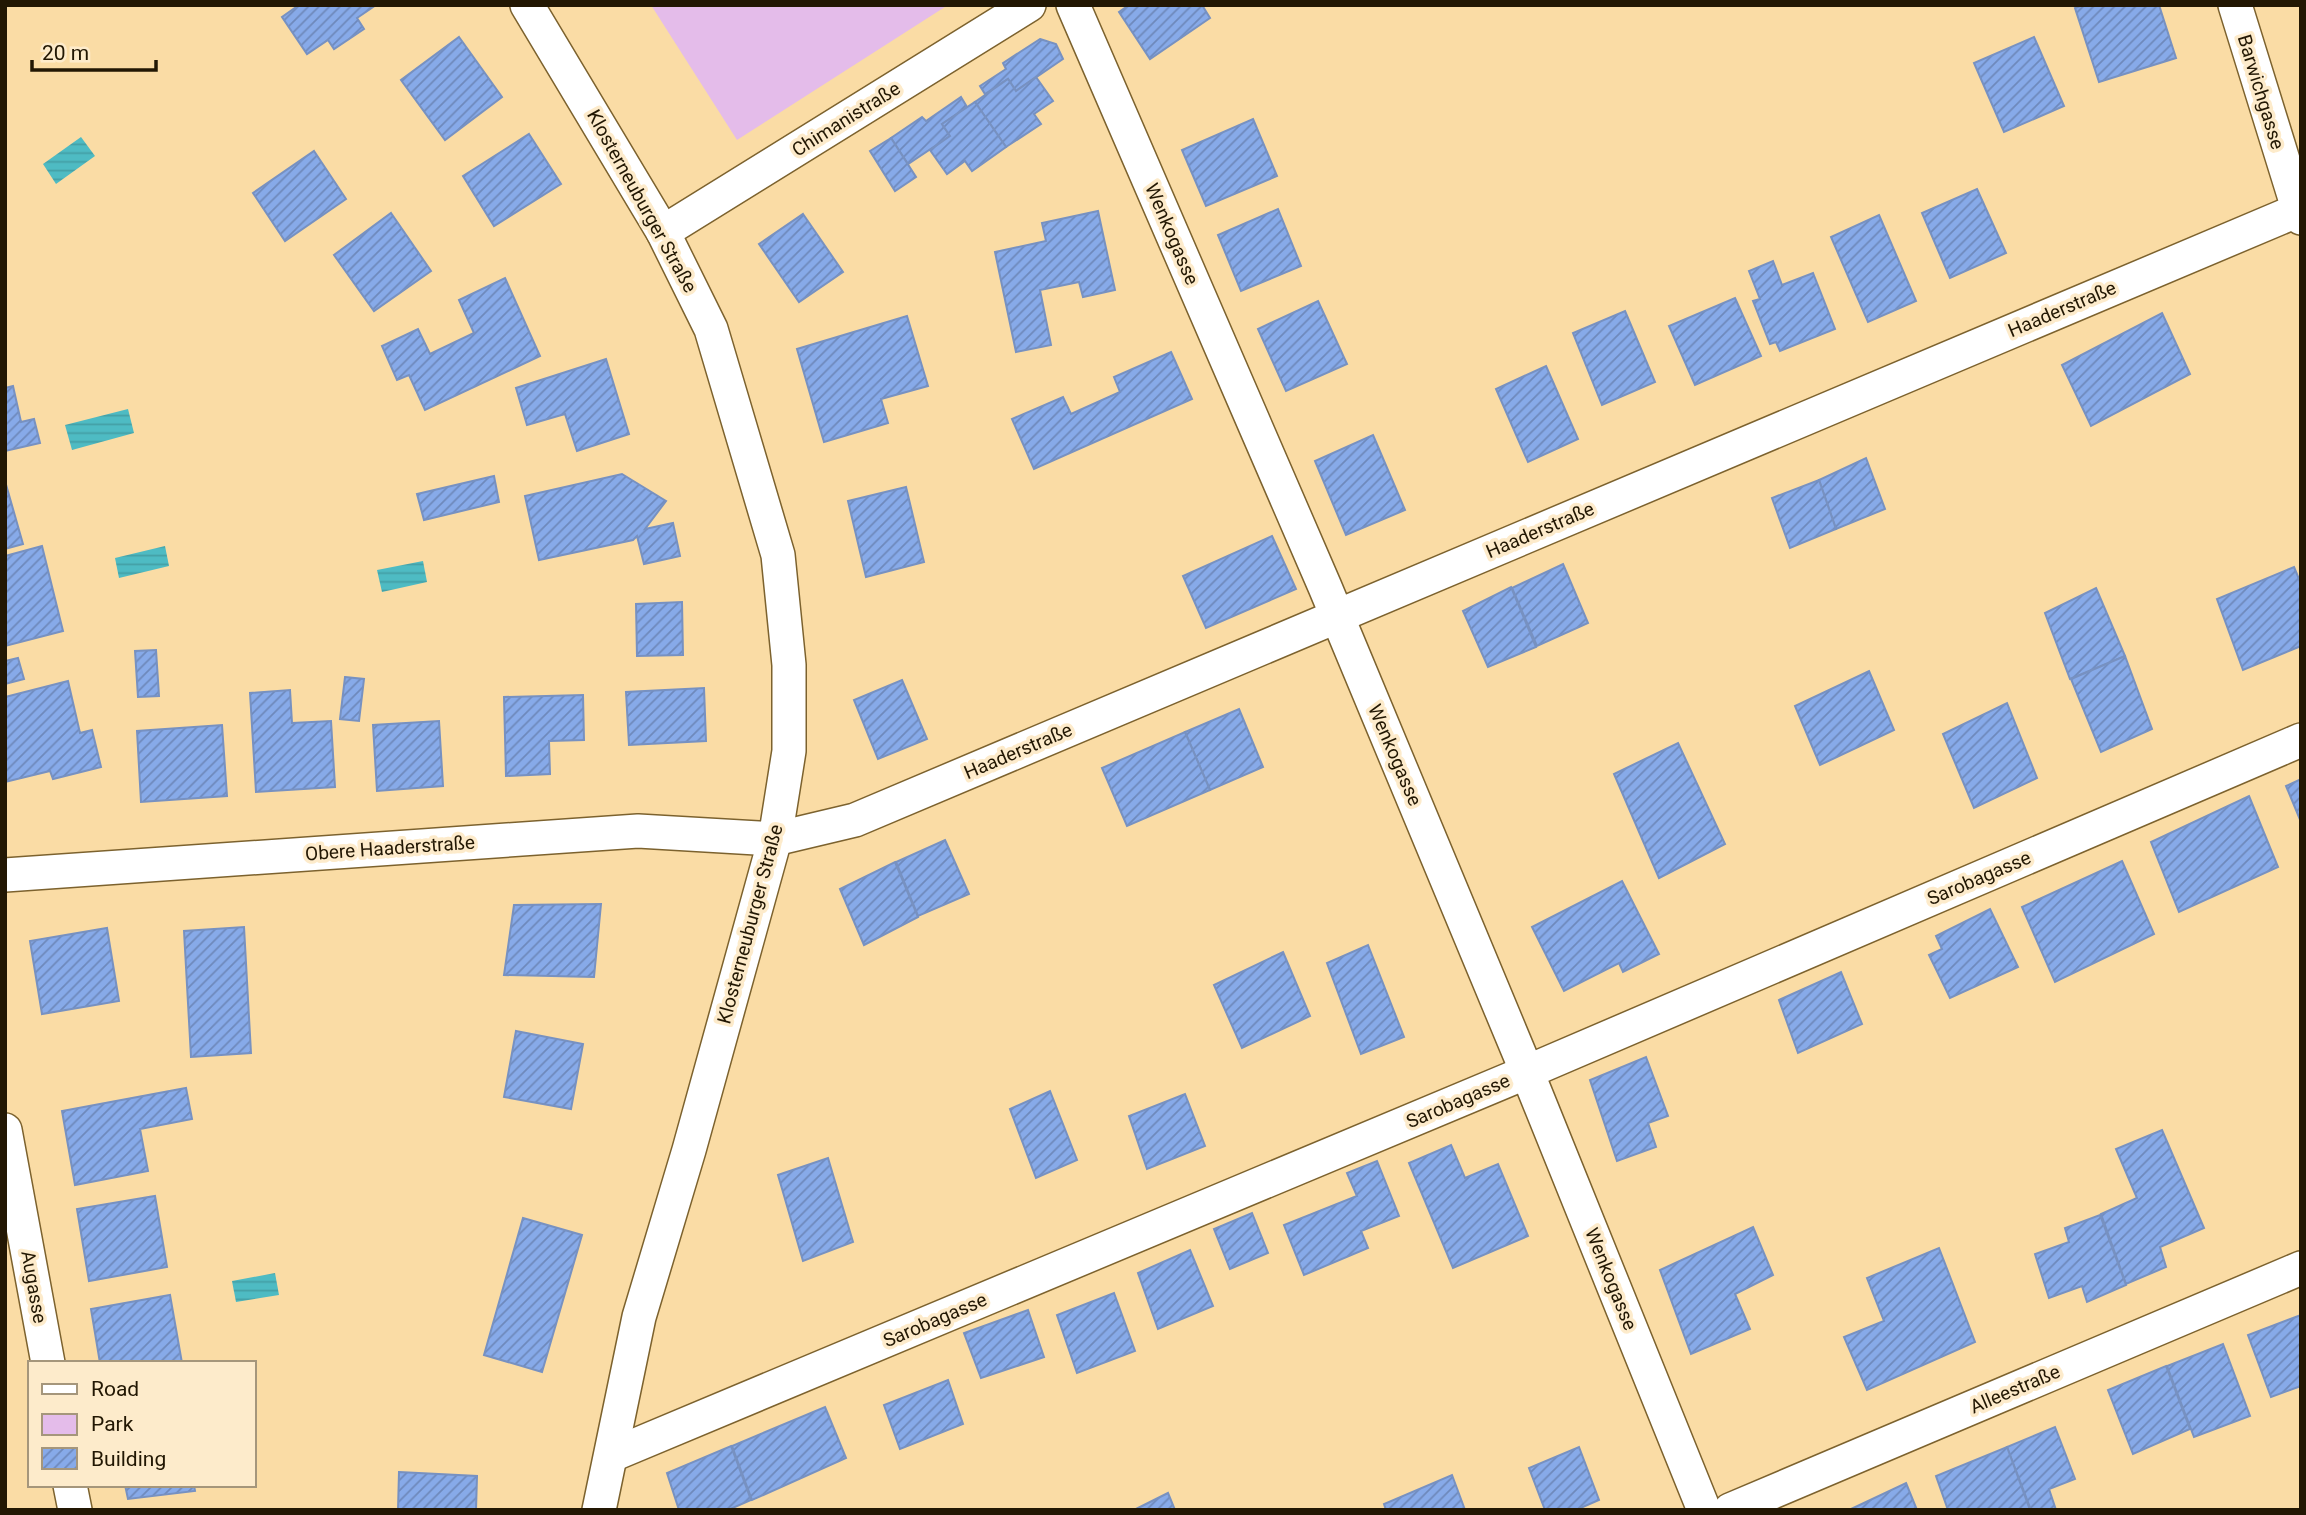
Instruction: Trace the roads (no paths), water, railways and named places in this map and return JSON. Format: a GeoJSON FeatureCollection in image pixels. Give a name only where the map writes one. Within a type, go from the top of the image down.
{"type":"FeatureCollection","features":[{"type":"Feature","properties":{"kind":"street","name":"Klosterneuburger Straße"},"geometry":{"type":"LineString","coordinates":[[527,5],[663,232],[712,329],[778,555],[789,665],[789,739],[775,839],[689,1150],[639,1317],[599,1510]]}},
{"type":"Feature","properties":{"kind":"street","name":"Chimanistraße"},"geometry":{"type":"LineString","coordinates":[[663,232],[1029,5]]}},
{"type":"Feature","properties":{"kind":"street","name":"Wenkogasse"},"geometry":{"type":"LineString","coordinates":[[1073,5],[1337,617],[1528,1072],[1704,1510]]}},
{"type":"Feature","properties":{"kind":"street","name":"Barwichgasse"},"geometry":{"type":"LineString","coordinates":[[2235,5],[2300,212]]}},
{"type":"Feature","properties":{"kind":"street","name":"Haaderstraße"},"geometry":{"type":"LineString","coordinates":[[775,839],[855,820],[2300,212]]}},
{"type":"Feature","properties":{"kind":"street","name":"Sarobagasse"},"geometry":{"type":"LineString","coordinates":[[612,1455],[1528,1072],[2301,740]]}},
{"type":"Feature","properties":{"kind":"street","name":"Obere Haaderstraße"},"geometry":{"type":"LineString","coordinates":[[5,875],[638,831],[775,839]]}},
{"type":"Feature","properties":{"kind":"street","name":"Augasse"},"geometry":{"type":"LineString","coordinates":[[5,1130],[48,1361]]}},
{"type":"Feature","properties":{"kind":"street","name":"Alleestraße"},"geometry":{"type":"LineString","coordinates":[[1730,1510],[2301,1269]]}},
{"type":"Feature","properties":{"kind":"street"},"geometry":{"type":"LineString","coordinates":[[70,1487],[75,1510]]}},
{"type":"Feature","properties":{"kind":"water"},"geometry":{"type":"Polygon","coordinates":[[[81,137],[95,156],[56,184],[43,164],[81,137]]]}},
{"type":"Feature","properties":{"kind":"water"},"geometry":{"type":"Polygon","coordinates":[[[128,409],[134,433],[72,450],[65,425],[128,409]]]}},
{"type":"Feature","properties":{"kind":"water"},"geometry":{"type":"Polygon","coordinates":[[[165,546],[169,566],[119,578],[115,558],[165,546]]]}},
{"type":"Feature","properties":{"kind":"water"},"geometry":{"type":"Polygon","coordinates":[[[423,561],[427,582],[382,592],[377,570],[423,561]]]}},
{"type":"Feature","properties":{"kind":"water"},"geometry":{"type":"Polygon","coordinates":[[[275,1273],[279,1295],[236,1302],[232,1281],[275,1273]]]}}]}
